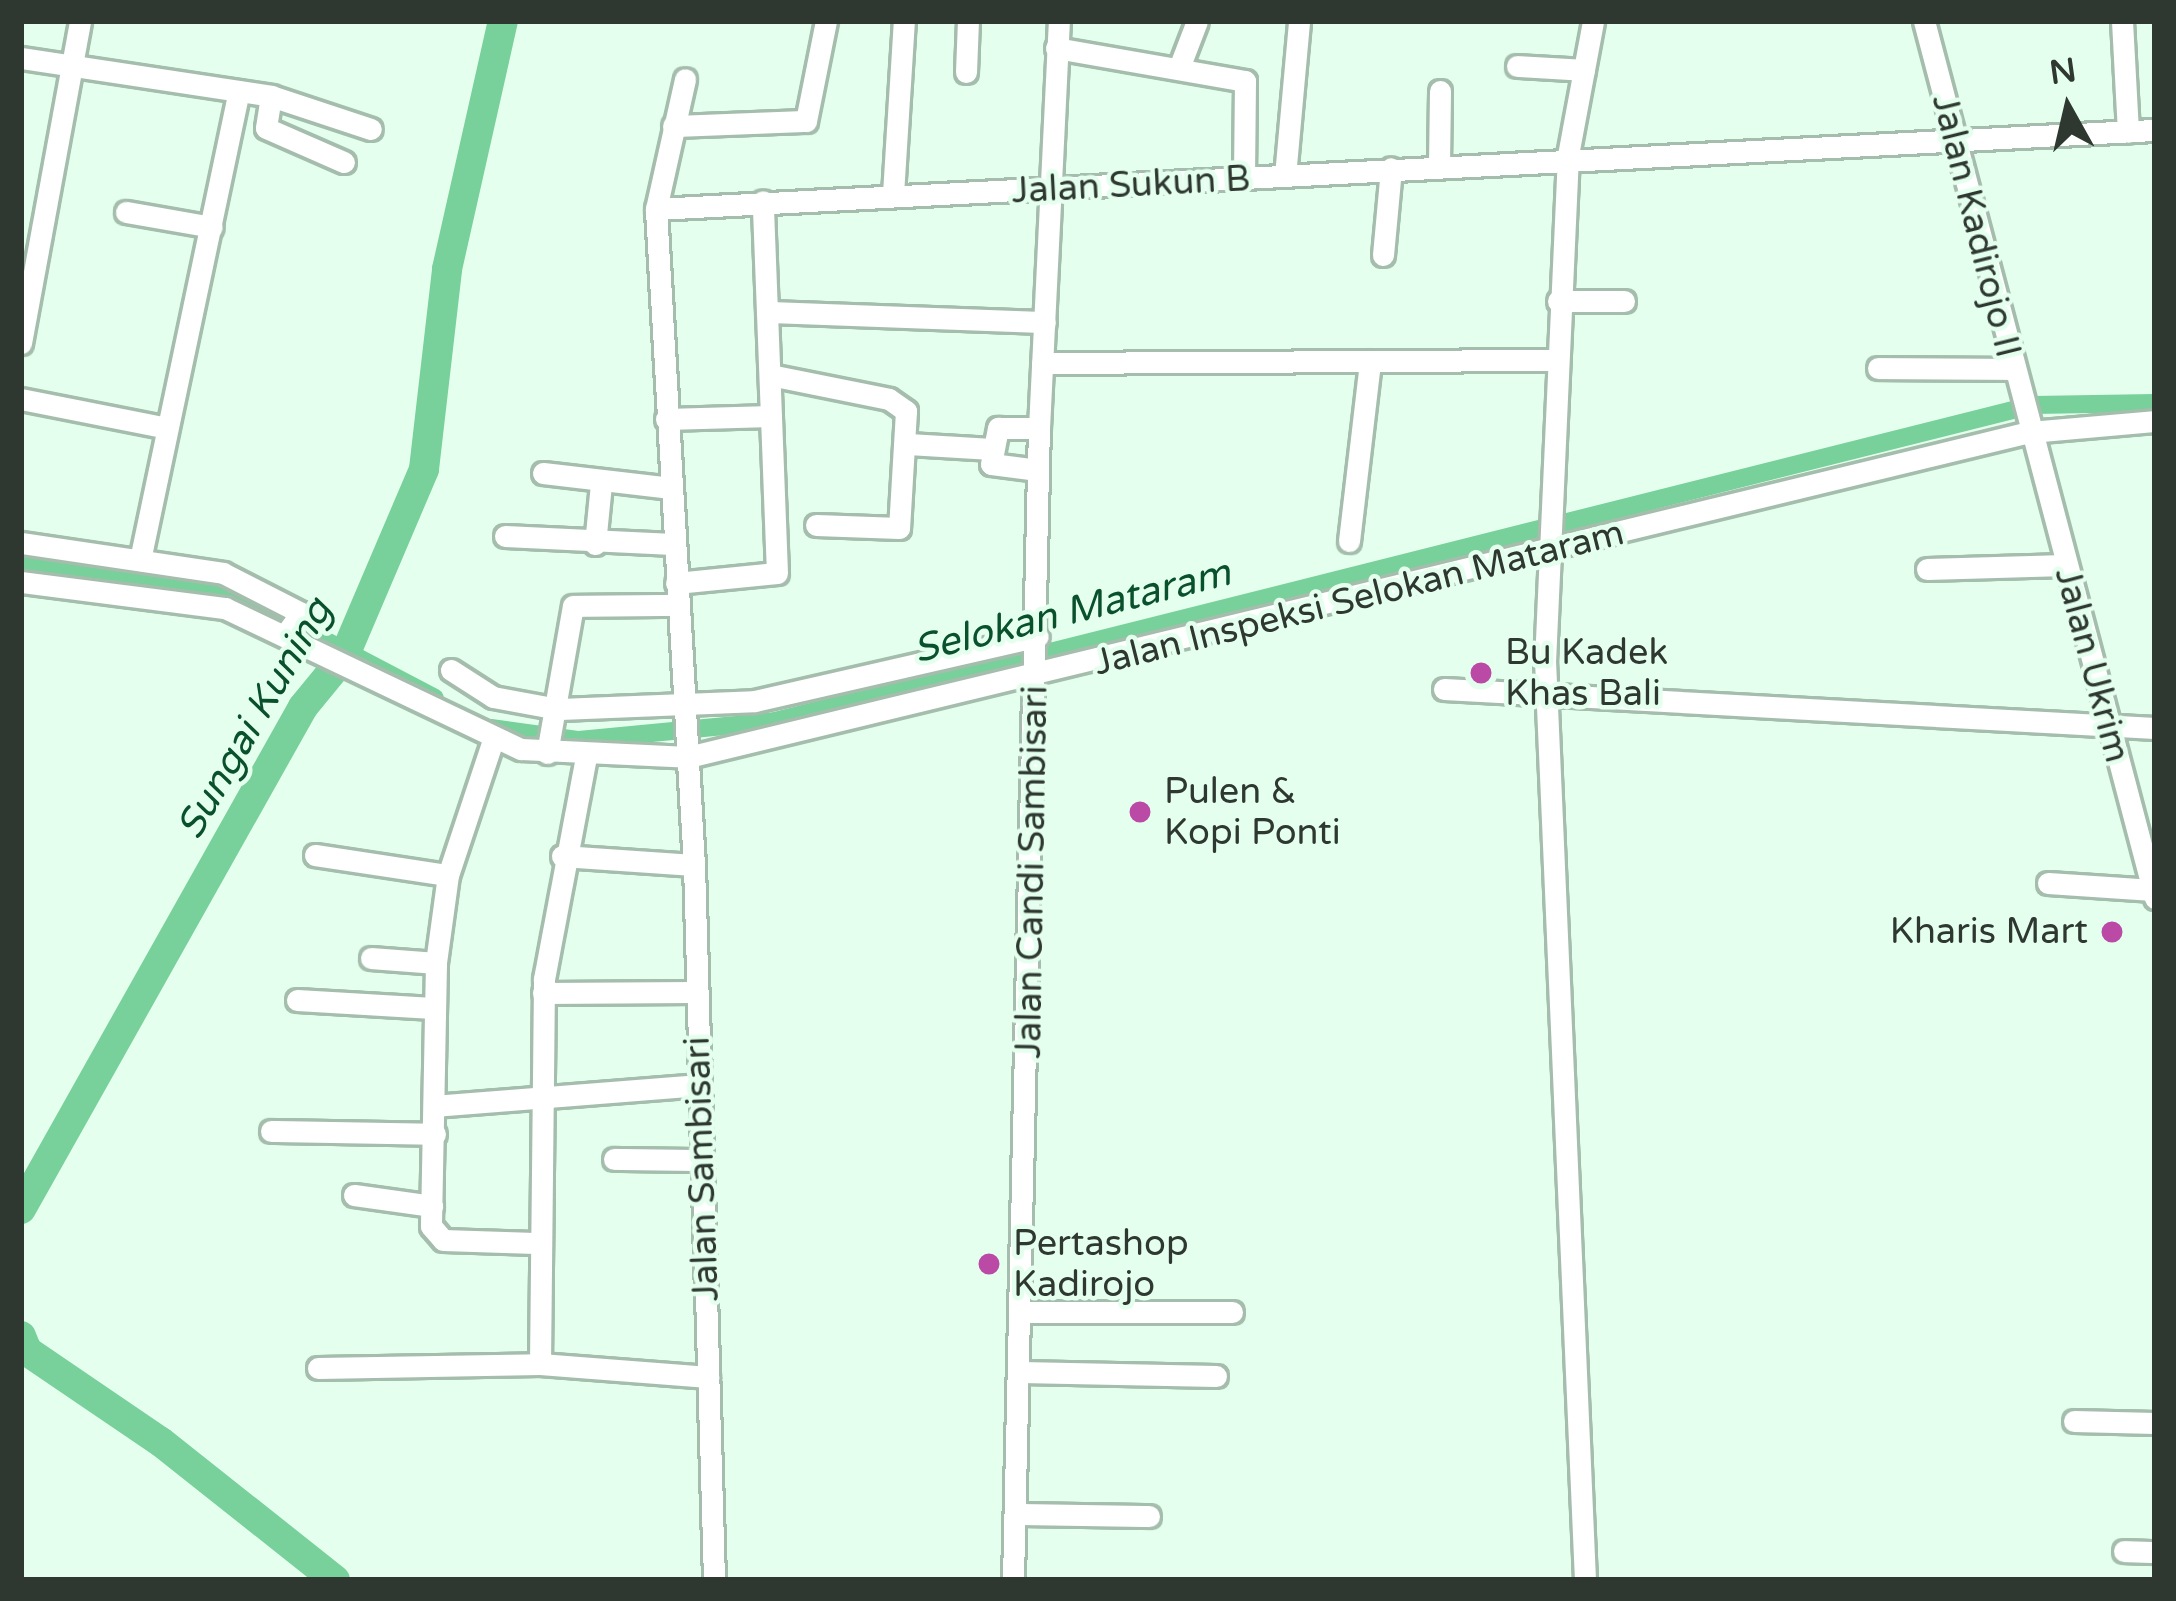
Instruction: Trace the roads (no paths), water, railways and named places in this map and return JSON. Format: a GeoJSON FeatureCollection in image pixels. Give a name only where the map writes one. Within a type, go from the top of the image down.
{"type":"FeatureCollection","features":[{"type":"Feature","properties":{"kind":"street"},"geometry":{"type":"LineString","coordinates":[[22,331],[80,21]]}},
{"type":"Feature","properties":{"kind":"street"},"geometry":{"type":"LineString","coordinates":[[673,126],[806,121],[826,21]]}},
{"type":"Feature","properties":{"kind":"street"},"geometry":{"type":"LineString","coordinates":[[892,194],[904,21]]}},
{"type":"Feature","properties":{"kind":"street"},"geometry":{"type":"LineString","coordinates":[[966,72],[968,21]]}},
{"type":"Feature","properties":{"kind":"street","name":"Jalan Candi Sambisari"},"geometry":{"type":"LineString","coordinates":[[1013,1580],[1024,1312],[1039,428],[1059,21]]}},
{"type":"Feature","properties":{"kind":"street"},"geometry":{"type":"LineString","coordinates":[[1179,68],[1197,21]]}},
{"type":"Feature","properties":{"kind":"street"},"geometry":{"type":"LineString","coordinates":[[1286,176],[1299,21]]}},
{"type":"Feature","properties":{"kind":"street"},"geometry":{"type":"LineString","coordinates":[[1585,1580],[1545,691],[1553,360],[1568,155],[1593,21]]}},
{"type":"Feature","properties":{"kind":"street","name":"Jalan Kadirojo II"},"geometry":{"type":"LineString","coordinates":[[1924,21],[2027,425]]}},
{"type":"Feature","properties":{"kind":"street"},"geometry":{"type":"LineString","coordinates":[[2122,21],[2128,132]]}},
{"type":"Feature","properties":{"kind":"street"},"geometry":{"type":"LineString","coordinates":[[1055,48],[1246,82],[1244,178]]}},
{"type":"Feature","properties":{"kind":"street"},"geometry":{"type":"LineString","coordinates":[[21,58],[271,96],[371,129]]}},
{"type":"Feature","properties":{"kind":"street"},"geometry":{"type":"LineString","coordinates":[[1516,66],[1584,70]]}},
{"type":"Feature","properties":{"kind":"street"},"geometry":{"type":"LineString","coordinates":[[685,80],[656,209],[687,751]]}},
{"type":"Feature","properties":{"kind":"street"},"geometry":{"type":"LineString","coordinates":[[140,560],[162,427],[212,227],[239,91]]}},
{"type":"Feature","properties":{"kind":"street"},"geometry":{"type":"LineString","coordinates":[[1439,164],[1440,91]]}},
{"type":"Feature","properties":{"kind":"street"},"geometry":{"type":"LineString","coordinates":[[271,96],[266,128],[344,162]]}},
{"type":"Feature","properties":{"kind":"street","name":"Jalan Sukun B"},"geometry":{"type":"LineString","coordinates":[[656,209],[892,194],[1049,193],[1568,155],[2155,130]]}},
{"type":"Feature","properties":{"kind":"street"},"geometry":{"type":"LineString","coordinates":[[1383,255],[1390,168]]}},
{"type":"Feature","properties":{"kind":"street"},"geometry":{"type":"LineString","coordinates":[[552,734],[573,606],[676,594],[777,573],[763,201]]}},
{"type":"Feature","properties":{"kind":"street"},"geometry":{"type":"LineString","coordinates":[[126,212],[212,227]]}},
{"type":"Feature","properties":{"kind":"street"},"geometry":{"type":"LineString","coordinates":[[1558,301],[1624,302]]}},
{"type":"Feature","properties":{"kind":"street"},"geometry":{"type":"LineString","coordinates":[[766,312],[1045,322]]}},
{"type":"Feature","properties":{"kind":"street"},"geometry":{"type":"LineString","coordinates":[[1042,363],[1553,360]]}},
{"type":"Feature","properties":{"kind":"street"},"geometry":{"type":"LineString","coordinates":[[1349,541],[1370,362]]}},
{"type":"Feature","properties":{"kind":"street"},"geometry":{"type":"LineString","coordinates":[[1878,368],[2011,369]]}},
{"type":"Feature","properties":{"kind":"street"},"geometry":{"type":"LineString","coordinates":[[770,375],[900,402],[908,444],[899,528],[817,525]]}},
{"type":"Feature","properties":{"kind":"street"},"geometry":{"type":"LineString","coordinates":[[21,399],[162,427]]}},
{"type":"Feature","properties":{"kind":"street"},"geometry":{"type":"LineString","coordinates":[[667,419],[772,416]]}},
{"type":"Feature","properties":{"kind":"street","name":"Jalan Inspeksi Selokan Mataram"},"geometry":{"type":"LineString","coordinates":[[21,582],[225,608],[293,631],[493,740],[552,734],[586,758],[687,751],[1036,675],[2027,425],[2155,421]]}},
{"type":"Feature","properties":{"kind":"street","name":"Jalan Ukrim"},"geometry":{"type":"LineString","coordinates":[[2027,425],[2154,894]]}},
{"type":"Feature","properties":{"kind":"street"},"geometry":{"type":"LineString","coordinates":[[1038,470],[995,470],[992,449],[998,428],[1039,428]]}},
{"type":"Feature","properties":{"kind":"street"},"geometry":{"type":"LineString","coordinates":[[908,444],[992,449]]}},
{"type":"Feature","properties":{"kind":"street"},"geometry":{"type":"LineString","coordinates":[[543,473],[602,484],[670,488]]}},
{"type":"Feature","properties":{"kind":"street"},"geometry":{"type":"LineString","coordinates":[[596,544],[602,484]]}},
{"type":"Feature","properties":{"kind":"street"},"geometry":{"type":"LineString","coordinates":[[505,536],[596,544],[674,544]]}},
{"type":"Feature","properties":{"kind":"street"},"geometry":{"type":"LineString","coordinates":[[21,544],[223,573],[293,631]]}},
{"type":"Feature","properties":{"kind":"street"},"geometry":{"type":"LineString","coordinates":[[1927,569],[2065,566]]}},
{"type":"Feature","properties":{"kind":"street"},"geometry":{"type":"LineString","coordinates":[[452,670],[552,734],[826,689],[1038,639]]}},
{"type":"Feature","properties":{"kind":"street"},"geometry":{"type":"LineString","coordinates":[[1444,689],[2106,720],[2155,728]]}},
{"type":"Feature","properties":{"kind":"street"},"geometry":{"type":"LineString","coordinates":[[493,740],[448,875],[436,963],[433,1232],[443,1240],[535,1243]]}},
{"type":"Feature","properties":{"kind":"street","name":"Jalan Sambisari"},"geometry":{"type":"LineString","coordinates":[[687,751],[714,1580]]}},
{"type":"Feature","properties":{"kind":"street"},"geometry":{"type":"LineString","coordinates":[[540,1364],[535,1243],[544,993],[562,856],[586,758]]}},
{"type":"Feature","properties":{"kind":"street"},"geometry":{"type":"LineString","coordinates":[[315,855],[448,875]]}},
{"type":"Feature","properties":{"kind":"street"},"geometry":{"type":"LineString","coordinates":[[562,856],[694,865]]}},
{"type":"Feature","properties":{"kind":"street"},"geometry":{"type":"LineString","coordinates":[[2048,883],[2154,894]]}},
{"type":"Feature","properties":{"kind":"street"},"geometry":{"type":"LineString","coordinates":[[371,958],[436,963]]}},
{"type":"Feature","properties":{"kind":"street"},"geometry":{"type":"LineString","coordinates":[[544,993],[695,992]]}},
{"type":"Feature","properties":{"kind":"street"},"geometry":{"type":"LineString","coordinates":[[297,1000],[433,1008]]}},
{"type":"Feature","properties":{"kind":"street"},"geometry":{"type":"LineString","coordinates":[[434,1106],[539,1094],[699,1085]]}},
{"type":"Feature","properties":{"kind":"street"},"geometry":{"type":"LineString","coordinates":[[272,1131],[434,1134]]}},
{"type":"Feature","properties":{"kind":"street"},"geometry":{"type":"LineString","coordinates":[[614,1159],[702,1160]]}},
{"type":"Feature","properties":{"kind":"street"},"geometry":{"type":"LineString","coordinates":[[354,1195],[432,1206]]}},
{"type":"Feature","properties":{"kind":"street"},"geometry":{"type":"LineString","coordinates":[[1024,1312],[1232,1312]]}},
{"type":"Feature","properties":{"kind":"street"},"geometry":{"type":"LineString","coordinates":[[318,1368],[540,1364],[709,1377]]}},
{"type":"Feature","properties":{"kind":"street"},"geometry":{"type":"LineString","coordinates":[[1020,1372],[1216,1376]]}},
{"type":"Feature","properties":{"kind":"street"},"geometry":{"type":"LineString","coordinates":[[2074,1421],[2155,1423]]}},
{"type":"Feature","properties":{"kind":"street"},"geometry":{"type":"LineString","coordinates":[[1015,1514],[1149,1516]]}},
{"type":"Feature","properties":{"kind":"street"},"geometry":{"type":"LineString","coordinates":[[2123,1551],[2155,1552]]}},
{"type":"Feature","properties":{"kind":"waterway","name":"Selokan Mataram"},"geometry":{"type":"LineString","coordinates":[[21,1209],[303,707],[344,657],[424,469],[447,269],[503,21]]}},
{"type":"Feature","properties":{"kind":"waterway","name":"Selokan Mataram"},"geometry":{"type":"LineString","coordinates":[[491,728],[579,740],[775,721],[2033,405],[2155,403]]}},
{"type":"Feature","properties":{"kind":"waterway","name":"Selokan Mataram"},"geometry":{"type":"LineString","coordinates":[[21,565],[239,595],[435,698]]}},
{"type":"Feature","properties":{"kind":"waterway","name":"Sungai Kuning"},"geometry":{"type":"LineString","coordinates":[[21,1336],[27,1351],[161,1442],[335,1580]]}},
{"type":"Feature","properties":{"kind":"place","name":"Bu Kadek Khas Bali"},"geometry":{"type":"Point","coordinates":[1481,673]}},
{"type":"Feature","properties":{"kind":"place","name":"Pulen & Kopi Ponti"},"geometry":{"type":"Point","coordinates":[1140,812]}},
{"type":"Feature","properties":{"kind":"place","name":"Kharis Mart"},"geometry":{"type":"Point","coordinates":[2112,932]}},
{"type":"Feature","properties":{"kind":"place","name":"Pertashop Kadirojo"},"geometry":{"type":"Point","coordinates":[989,1264]}}]}
